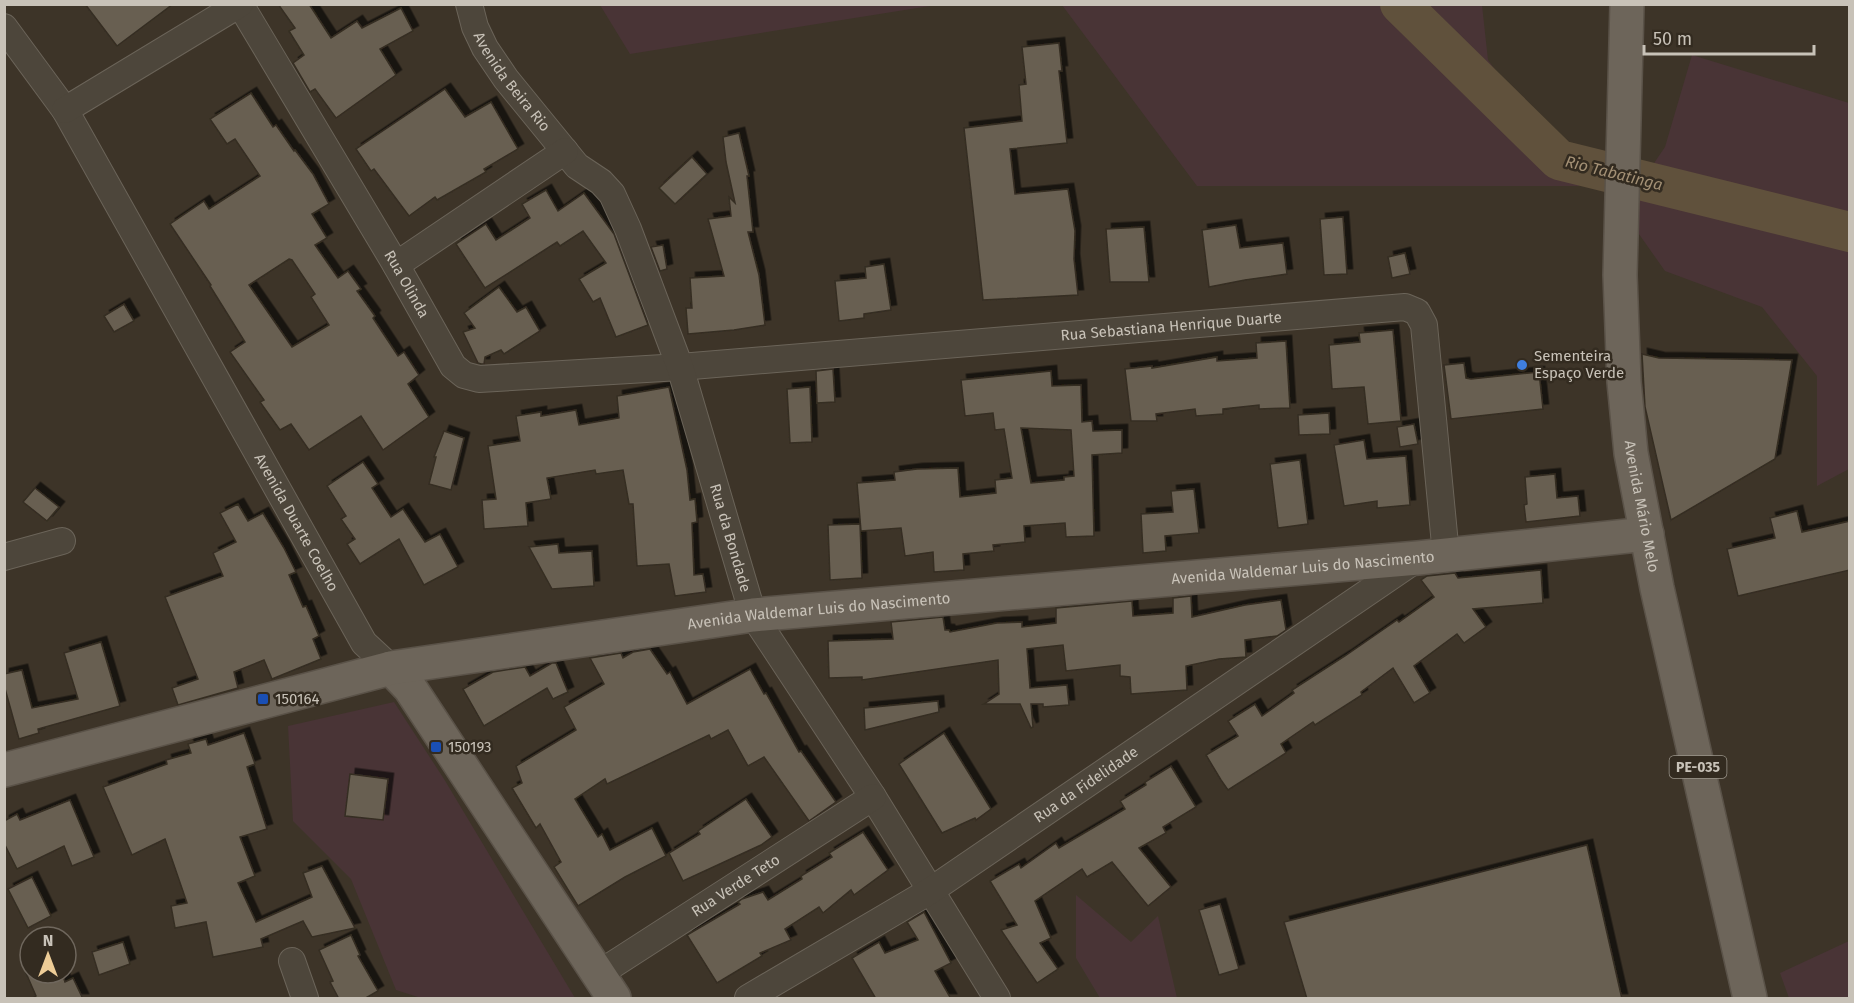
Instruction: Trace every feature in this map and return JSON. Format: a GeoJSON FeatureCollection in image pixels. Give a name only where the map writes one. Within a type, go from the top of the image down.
{"type":"FeatureCollection","features":[{"type":"Feature","properties":{"kind":"main road","name":"Avenida Mário Melo"},"geometry":{"type":"LineString","coordinates":[[1627,4],[1620,275],[1624,382],[1631,453],[1750,999]]}},
{"type":"Feature","properties":{"kind":"main road","name":"Avenida Waldemar Luis do Nascimento"},"geometry":{"type":"LineString","coordinates":[[4,770],[391,668],[753,615],[1432,556],[1647,534]]}},
{"type":"Feature","properties":{"kind":"main road","name":"Avenida Duarte Coelho"},"geometry":{"type":"LineString","coordinates":[[391,668],[410,688],[606,987]]}},
{"type":"Feature","properties":{"kind":"street"},"geometry":{"type":"LineString","coordinates":[[65,110],[240,4]]}},
{"type":"Feature","properties":{"kind":"street","name":"Rua Olinda"},"geometry":{"type":"LineString","coordinates":[[240,4],[396,265],[453,366],[464,375],[478,379],[680,367]]}},
{"type":"Feature","properties":{"kind":"street","name":"Avenida Beira Rio"},"geometry":{"type":"LineString","coordinates":[[469,4],[484,48],[506,79],[566,151]]}},
{"type":"Feature","properties":{"kind":"street","name":"Avenida Duarte Coelho"},"geometry":{"type":"LineString","coordinates":[[4,27],[65,110],[364,643],[391,668]]}},
{"type":"Feature","properties":{"kind":"street"},"geometry":{"type":"LineString","coordinates":[[396,265],[566,151]]}},
{"type":"Feature","properties":{"kind":"street","name":"Rua da Bondade"},"geometry":{"type":"LineString","coordinates":[[566,151],[577,166],[602,182],[612,194],[628,229],[680,367],[753,615],[873,797],[997,999]]}},
{"type":"Feature","properties":{"kind":"street","name":"Rua Sebastiana Henrique Duarte"},"geometry":{"type":"LineString","coordinates":[[680,367],[1405,307],[1417,312],[1424,325],[1432,556]]}},
{"type":"Feature","properties":{"kind":"street"},"geometry":{"type":"LineString","coordinates":[[4,557],[62,541]]}},
{"type":"Feature","properties":{"kind":"street","name":"Rua da Fidelidade"},"geometry":{"type":"LineString","coordinates":[[748,999],[930,891],[1432,556]]}},
{"type":"Feature","properties":{"kind":"street","name":"Rua Verde Teto"},"geometry":{"type":"LineString","coordinates":[[606,987],[873,797]]}},
{"type":"Feature","properties":{"kind":"street"},"geometry":{"type":"LineString","coordinates":[[292,962],[305,999]]}},
{"type":"Feature","properties":{"kind":"shaded area"},"geometry":{"type":"Polygon","coordinates":[[[600,5],[936,5],[630,54],[600,5]]]}},
{"type":"Feature","properties":{"kind":"shaded area"},"geometry":{"type":"Polygon","coordinates":[[[1062,5],[1482,5],[1488,60],[1579,186],[1197,186],[1062,5]]]}},
{"type":"Feature","properties":{"kind":"shaded area"},"geometry":{"type":"Polygon","coordinates":[[[1692,55],[1849,103],[1849,469],[1817,486],[1817,376],[1762,307],[1665,271],[1622,210],[1665,147],[1692,55]]]}},
{"type":"Feature","properties":{"kind":"shaded area"},"geometry":{"type":"Polygon","coordinates":[[[394,702],[444,779],[575,998],[421,998],[396,990],[351,879],[293,821],[288,726],[394,702]]]}},
{"type":"Feature","properties":{"kind":"shaded area"},"geometry":{"type":"Polygon","coordinates":[[[1076,895],[1131,942],[1158,916],[1177,998],[1100,998],[1076,958],[1076,895]]]}},
{"type":"Feature","properties":{"kind":"shaded area"},"geometry":{"type":"Polygon","coordinates":[[[1849,941],[1849,998],[1789,998],[1780,973],[1849,941]]]}},
{"type":"Feature","properties":{"kind":"building"},"geometry":{"type":"Polygon","coordinates":[[[85,4],[173,4],[117,46],[85,4]]]}},
{"type":"Feature","properties":{"kind":"building"},"geometry":{"type":"Polygon","coordinates":[[[278,4],[309,4],[331,38],[357,21],[362,28],[401,8],[413,31],[380,49],[396,75],[336,118],[315,89],[310,92],[293,63],[304,55],[289,31],[295,28],[278,4]]]}},
{"type":"Feature","properties":{"kind":"building"},"geometry":{"type":"Polygon","coordinates":[[[1059,43],[1062,71],[1059,71],[1067,143],[1010,149],[1015,194],[1068,189],[1075,231],[1074,259],[1078,295],[983,300],[964,128],[1022,121],[1019,85],[1026,84],[1022,47],[1059,43]]]}},
{"type":"Feature","properties":{"kind":"building"},"geometry":{"type":"Polygon","coordinates":[[[445,89],[465,117],[491,102],[518,149],[484,169],[486,172],[437,200],[435,197],[409,216],[374,169],[371,171],[356,149],[445,89]]]}},
{"type":"Feature","properties":{"kind":"building"},"geometry":{"type":"Polygon","coordinates":[[[251,93],[273,127],[276,125],[313,174],[329,204],[312,214],[327,238],[315,245],[338,278],[348,271],[361,289],[357,291],[375,316],[373,318],[398,356],[404,352],[419,375],[408,384],[429,417],[383,450],[361,416],[309,450],[291,424],[280,430],[260,402],[264,400],[230,352],[245,342],[211,285],[170,224],[204,201],[209,209],[260,176],[235,139],[227,144],[210,119],[251,93]],[[289,259],[249,285],[292,347],[329,325],[311,297],[315,294],[292,260],[289,259]]]}},
{"type":"Feature","properties":{"kind":"building"},"geometry":{"type":"Polygon","coordinates":[[[739,133],[749,176],[747,176],[753,232],[748,232],[759,275],[765,325],[688,334],[686,308],[692,308],[690,278],[724,276],[708,219],[731,216],[729,197],[735,203],[723,137],[739,133]]]}},
{"type":"Feature","properties":{"kind":"building"},"geometry":{"type":"Polygon","coordinates":[[[692,157],[707,174],[675,204],[659,188],[692,157]]]}},
{"type":"Feature","properties":{"kind":"building"},"geometry":{"type":"Polygon","coordinates":[[[546,190],[558,211],[584,193],[614,234],[648,325],[616,337],[600,298],[593,302],[579,279],[606,263],[583,231],[560,246],[557,242],[485,288],[456,244],[486,224],[496,240],[530,218],[522,204],[546,190]]]}},
{"type":"Feature","properties":{"kind":"building"},"geometry":{"type":"Polygon","coordinates":[[[1343,217],[1347,274],[1324,275],[1320,219],[1343,217]]]}},
{"type":"Feature","properties":{"kind":"building"},"geometry":{"type":"Polygon","coordinates":[[[1236,225],[1240,248],[1283,243],[1287,274],[1209,287],[1202,230],[1236,225]]]}},
{"type":"Feature","properties":{"kind":"building"},"geometry":{"type":"Polygon","coordinates":[[[1144,227],[1149,282],[1110,282],[1106,229],[1144,227]]]}},
{"type":"Feature","properties":{"kind":"building"},"geometry":{"type":"Polygon","coordinates":[[[663,245],[667,269],[660,271],[651,247],[663,245]]]}},
{"type":"Feature","properties":{"kind":"building"},"geometry":{"type":"Polygon","coordinates":[[[1405,253],[1410,274],[1392,278],[1388,257],[1405,253]]]}},
{"type":"Feature","properties":{"kind":"building"},"geometry":{"type":"Polygon","coordinates":[[[884,264],[891,310],[864,314],[864,318],[839,321],[835,281],[866,278],[865,267],[884,264]]]}},
{"type":"Feature","properties":{"kind":"building"},"geometry":{"type":"Polygon","coordinates":[[[499,287],[517,312],[526,307],[540,331],[504,354],[501,350],[485,357],[484,364],[481,364],[478,363],[463,332],[475,328],[464,313],[499,287]]]}},
{"type":"Feature","properties":{"kind":"building"},"geometry":{"type":"Polygon","coordinates":[[[124,304],[134,321],[114,332],[104,316],[124,304]]]}},
{"type":"Feature","properties":{"kind":"building"},"geometry":{"type":"Polygon","coordinates":[[[1393,330],[1401,421],[1368,424],[1364,387],[1332,389],[1329,345],[1360,342],[1359,333],[1393,330]]]}},
{"type":"Feature","properties":{"kind":"building"},"geometry":{"type":"Polygon","coordinates":[[[1286,341],[1290,408],[1259,409],[1259,405],[1223,409],[1223,414],[1196,416],[1195,409],[1156,414],[1157,421],[1131,421],[1125,369],[1152,366],[1152,368],[1217,357],[1217,361],[1257,358],[1256,343],[1286,341]]]}},
{"type":"Feature","properties":{"kind":"building"},"geometry":{"type":"Polygon","coordinates":[[[1642,354],[1659,358],[1792,360],[1775,459],[1671,520],[1645,407],[1642,354]]]}},
{"type":"Feature","properties":{"kind":"building"},"geometry":{"type":"Polygon","coordinates":[[[1464,363],[1466,378],[1471,379],[1539,372],[1543,409],[1451,419],[1444,365],[1464,363]]]}},
{"type":"Feature","properties":{"kind":"building"},"geometry":{"type":"Polygon","coordinates":[[[833,369],[835,402],[817,403],[816,371],[833,369]]]}},
{"type":"Feature","properties":{"kind":"building"},"geometry":{"type":"Polygon","coordinates":[[[1051,371],[1052,386],[1081,385],[1082,422],[1092,421],[1093,431],[1122,430],[1122,453],[1092,455],[1094,536],[1066,537],[1065,523],[1024,526],[1025,542],[993,545],[994,551],[963,554],[964,570],[934,572],[933,552],[905,556],[901,528],[861,531],[857,483],[895,480],[894,472],[958,468],[960,497],[996,493],[995,480],[1012,478],[1004,429],[995,430],[993,413],[965,416],[961,380],[1051,371]],[[1021,428],[1031,483],[1064,480],[1064,477],[1074,476],[1071,430],[1021,428]]]}},
{"type":"Feature","properties":{"kind":"building"},"geometry":{"type":"Polygon","coordinates":[[[669,387],[687,470],[690,500],[695,499],[697,522],[692,523],[694,575],[703,574],[706,592],[675,596],[669,564],[637,566],[633,504],[629,504],[623,470],[596,474],[595,470],[547,478],[551,499],[526,503],[528,526],[484,529],[482,500],[496,499],[488,446],[520,441],[516,416],[541,412],[541,416],[576,410],[579,425],[619,418],[617,396],[669,387]]]}},
{"type":"Feature","properties":{"kind":"building"},"geometry":{"type":"Polygon","coordinates":[[[810,387],[812,442],[790,443],[787,389],[810,387]]]}},
{"type":"Feature","properties":{"kind":"building"},"geometry":{"type":"Polygon","coordinates":[[[1329,413],[1330,434],[1299,435],[1298,415],[1329,413]]]}},
{"type":"Feature","properties":{"kind":"building"},"geometry":{"type":"Polygon","coordinates":[[[1414,424],[1418,444],[1400,447],[1397,427],[1414,424]]]}},
{"type":"Feature","properties":{"kind":"building"},"geometry":{"type":"Polygon","coordinates":[[[444,431],[464,438],[451,490],[429,484],[436,457],[434,457],[444,431]]]}},
{"type":"Feature","properties":{"kind":"building"},"geometry":{"type":"Polygon","coordinates":[[[1364,440],[1367,459],[1406,456],[1410,505],[1377,508],[1377,501],[1344,506],[1334,445],[1364,440]]]}},
{"type":"Feature","properties":{"kind":"building"},"geometry":{"type":"Polygon","coordinates":[[[1300,460],[1308,524],[1278,528],[1270,464],[1300,460]]]}},
{"type":"Feature","properties":{"kind":"building"},"geometry":{"type":"Polygon","coordinates":[[[363,462],[378,484],[372,488],[391,517],[403,509],[425,542],[440,534],[458,567],[424,585],[399,539],[360,564],[347,544],[355,539],[341,519],[346,516],[327,486],[363,462]]]}},
{"type":"Feature","properties":{"kind":"building"},"geometry":{"type":"Polygon","coordinates":[[[1555,474],[1557,498],[1578,496],[1580,516],[1526,522],[1525,477],[1555,474]]]}},
{"type":"Feature","properties":{"kind":"building"},"geometry":{"type":"Polygon","coordinates":[[[35,488],[59,507],[47,521],[23,502],[35,488]]]}},
{"type":"Feature","properties":{"kind":"building"},"geometry":{"type":"Polygon","coordinates":[[[1194,489],[1199,533],[1165,536],[1166,551],[1143,553],[1141,514],[1173,512],[1171,491],[1194,489]]]}},
{"type":"Feature","properties":{"kind":"building"},"geometry":{"type":"Polygon","coordinates":[[[238,504],[248,521],[263,513],[284,548],[296,572],[289,575],[319,636],[313,639],[321,659],[272,679],[264,660],[234,672],[238,688],[178,705],[172,688],[198,679],[165,597],[223,576],[213,553],[236,542],[220,513],[238,504]]]}},
{"type":"Feature","properties":{"kind":"building"},"geometry":{"type":"Polygon","coordinates":[[[1797,511],[1802,532],[1850,521],[1850,570],[1738,596],[1727,549],[1775,538],[1770,518],[1797,511]]]}},
{"type":"Feature","properties":{"kind":"building"},"geometry":{"type":"Polygon","coordinates":[[[860,524],[862,578],[830,580],[828,525],[860,524]]]}},
{"type":"Feature","properties":{"kind":"building"},"geometry":{"type":"Polygon","coordinates":[[[558,544],[559,553],[592,551],[594,586],[552,589],[529,547],[558,544]]]}},
{"type":"Feature","properties":{"kind":"building"},"geometry":{"type":"Polygon","coordinates":[[[1541,570],[1543,603],[1473,609],[1486,627],[1464,643],[1457,634],[1414,666],[1430,693],[1414,703],[1393,668],[1361,692],[1362,695],[1315,725],[1313,722],[1281,744],[1286,753],[1228,790],[1221,780],[1206,755],[1238,736],[1228,721],[1255,704],[1262,716],[1294,693],[1292,690],[1434,597],[1421,580],[1427,576],[1455,573],[1458,578],[1541,570]]]}},
{"type":"Feature","properties":{"kind":"building"},"geometry":{"type":"Polygon","coordinates":[[[1191,596],[1192,617],[1245,605],[1281,600],[1286,630],[1277,636],[1245,640],[1246,657],[1219,659],[1186,666],[1187,690],[1131,694],[1130,677],[1120,676],[1120,665],[1066,671],[1063,645],[1027,649],[1030,688],[1067,685],[1069,705],[1043,707],[1043,704],[1031,704],[1033,727],[1031,728],[1020,704],[984,704],[999,694],[998,660],[862,680],[862,677],[829,678],[828,641],[893,639],[891,622],[943,617],[945,630],[950,632],[997,623],[1022,622],[1022,627],[1056,623],[1056,608],[1132,601],[1133,616],[1173,613],[1173,598],[1191,596]]]}},
{"type":"Feature","properties":{"kind":"building"},"geometry":{"type":"Polygon","coordinates":[[[101,642],[120,706],[38,729],[39,733],[19,739],[4,685],[4,674],[22,670],[32,708],[78,699],[64,653],[101,642]]]}},
{"type":"Feature","properties":{"kind":"building"},"geometry":{"type":"Polygon","coordinates":[[[650,649],[667,674],[670,672],[687,704],[750,669],[799,752],[801,751],[836,802],[809,821],[764,757],[748,766],[728,730],[711,739],[709,735],[607,784],[605,779],[575,799],[598,837],[602,834],[610,850],[652,828],[666,856],[625,877],[578,906],[554,867],[561,862],[540,824],[536,828],[512,788],[522,783],[516,766],[576,730],[564,707],[604,684],[590,658],[621,653],[623,658],[633,652],[650,649]]]}},
{"type":"Feature","properties":{"kind":"building"},"geometry":{"type":"Polygon","coordinates":[[[556,663],[568,692],[553,699],[547,688],[484,726],[463,689],[493,672],[525,667],[530,676],[556,663]]]}},
{"type":"Feature","properties":{"kind":"building"},"geometry":{"type":"Polygon","coordinates":[[[938,701],[939,712],[865,730],[864,708],[938,701]]]}},
{"type":"Feature","properties":{"kind":"building"},"geometry":{"type":"Polygon","coordinates":[[[244,733],[255,764],[247,767],[267,829],[240,837],[255,876],[238,883],[256,922],[312,897],[303,873],[322,866],[355,928],[312,937],[303,921],[261,939],[263,947],[213,957],[206,922],[175,928],[171,906],[187,903],[165,839],[132,855],[103,787],[167,764],[166,760],[191,753],[188,744],[206,739],[208,745],[244,733]]]}},
{"type":"Feature","properties":{"kind":"building"},"geometry":{"type":"Polygon","coordinates":[[[944,733],[991,809],[976,820],[975,818],[942,833],[899,764],[944,733]]]}},
{"type":"Feature","properties":{"kind":"building"},"geometry":{"type":"Polygon","coordinates":[[[1171,766],[1196,807],[1163,827],[1166,833],[1139,848],[1171,887],[1148,906],[1112,862],[1087,877],[1082,869],[1035,901],[1051,938],[1040,943],[1058,969],[1037,983],[1001,930],[1017,925],[990,881],[1019,864],[1021,868],[1056,843],[1059,848],[1125,809],[1120,801],[1171,766]]]}},
{"type":"Feature","properties":{"kind":"building"},"geometry":{"type":"Polygon","coordinates":[[[350,774],[388,779],[383,820],[345,816],[350,774]]]}},
{"type":"Feature","properties":{"kind":"building"},"geometry":{"type":"Polygon","coordinates":[[[746,799],[772,837],[761,845],[683,881],[669,853],[700,834],[698,831],[746,799]]]}},
{"type":"Feature","properties":{"kind":"building"},"geometry":{"type":"Polygon","coordinates":[[[70,800],[94,857],[72,866],[64,846],[17,869],[4,843],[4,821],[17,814],[20,820],[70,800]]]}},
{"type":"Feature","properties":{"kind":"building"},"geometry":{"type":"Polygon","coordinates":[[[863,832],[888,870],[854,895],[851,890],[823,913],[819,907],[785,929],[791,940],[760,953],[762,956],[717,983],[687,935],[740,904],[738,902],[742,899],[763,892],[768,900],[832,857],[829,853],[863,832]]]}},
{"type":"Feature","properties":{"kind":"building"},"geometry":{"type":"Polygon","coordinates":[[[1587,845],[1622,999],[1307,999],[1284,922],[1587,845]]]}},
{"type":"Feature","properties":{"kind":"building"},"geometry":{"type":"Polygon","coordinates":[[[32,877],[51,916],[34,925],[26,925],[8,889],[32,877]]]}},
{"type":"Feature","properties":{"kind":"building"},"geometry":{"type":"Polygon","coordinates":[[[1220,904],[1239,969],[1219,975],[1199,910],[1220,904]]]}},
{"type":"Feature","properties":{"kind":"building"},"geometry":{"type":"Polygon","coordinates":[[[924,912],[951,963],[935,971],[951,999],[876,999],[852,958],[879,942],[885,953],[918,940],[907,922],[924,912]]]}},
{"type":"Feature","properties":{"kind":"building"},"geometry":{"type":"Polygon","coordinates":[[[351,935],[360,955],[358,956],[378,991],[364,999],[339,999],[330,982],[333,981],[319,950],[351,935]]]}},
{"type":"Feature","properties":{"kind":"building"},"geometry":{"type":"Polygon","coordinates":[[[123,942],[130,964],[99,975],[92,952],[123,942]]]}},
{"type":"Feature","properties":{"kind":"building"},"geometry":{"type":"Polygon","coordinates":[[[31,985],[76,985],[83,999],[31,999],[36,996],[31,985]]]}},
{"type":"Feature","properties":{"kind":"waterway","name":"Rio Tabatinga"},"geometry":{"type":"LineString","coordinates":[[1400,4],[1559,160],[1850,232]]}},
{"type":"Feature","properties":{"kind":"place","name":"Sementeira Espaço Verde"},"geometry":{"type":"Point","coordinates":[1522,365]}},
{"type":"Feature","properties":{"kind":"place","name":"150164"},"geometry":{"type":"Point","coordinates":[263,699]}},
{"type":"Feature","properties":{"kind":"place","name":"150193"},"geometry":{"type":"Point","coordinates":[436,747]}}]}
